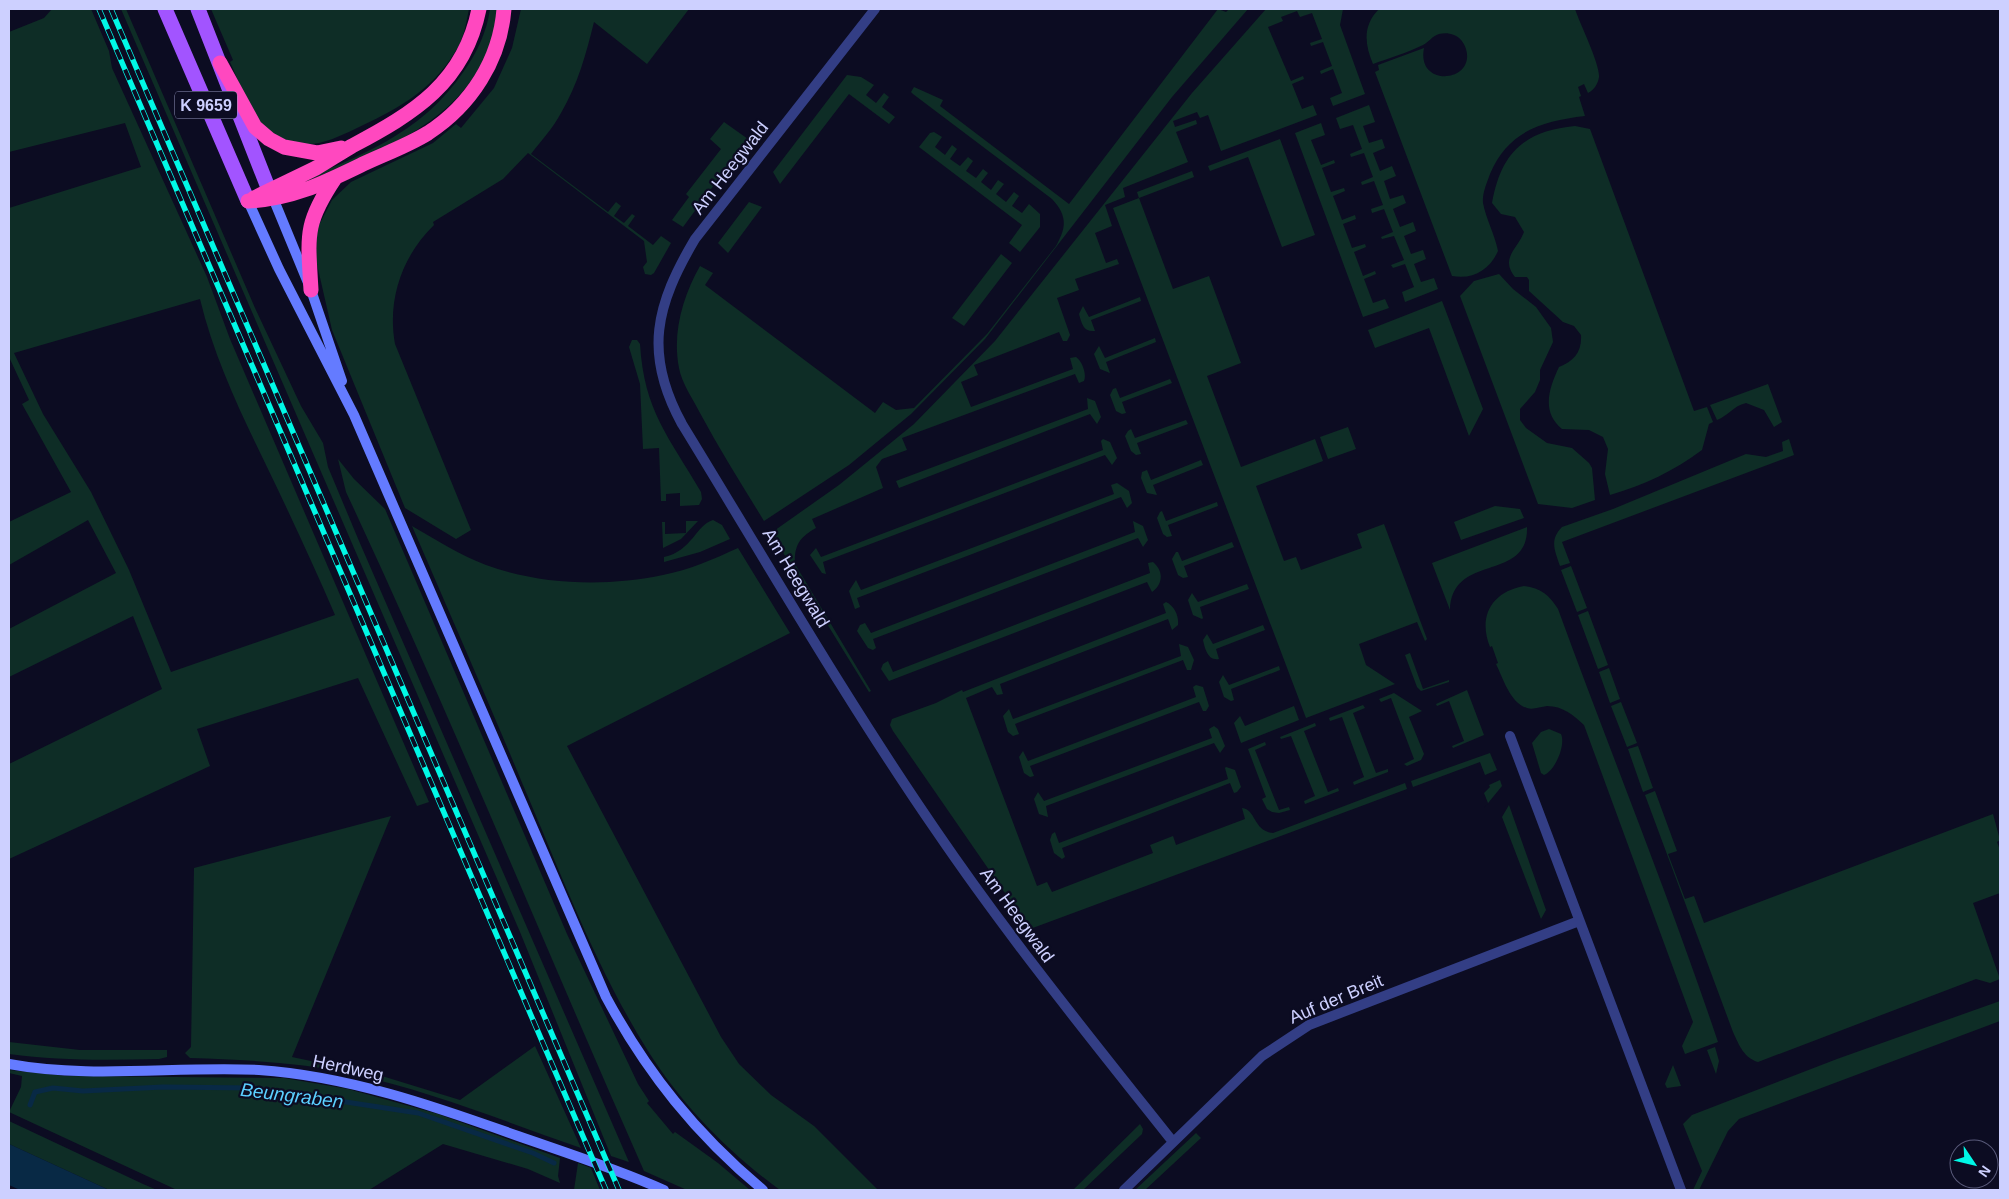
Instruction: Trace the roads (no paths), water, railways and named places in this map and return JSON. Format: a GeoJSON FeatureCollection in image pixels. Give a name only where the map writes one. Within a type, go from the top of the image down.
{"type":"FeatureCollection","features":[{"type":"Feature","properties":{"kind":"highway"},"geometry":{"type":"LineString","coordinates":[[272,195],[352,146],[405,117],[441,86],[469,44],[479,9]]}},
{"type":"Feature","properties":{"kind":"highway"},"geometry":{"type":"LineString","coordinates":[[248,200],[272,195],[293,195],[335,178],[427,133],[461,105],[485,73],[502,32],[504,9]]}},
{"type":"Feature","properties":{"kind":"highway"},"geometry":{"type":"LineString","coordinates":[[220,63],[255,127],[268,138],[284,147],[317,153],[352,146]]}},
{"type":"Feature","properties":{"kind":"highway"},"geometry":{"type":"LineString","coordinates":[[311,290],[308,238],[310,223],[318,202],[335,178]]}},
{"type":"Feature","properties":{"kind":"main road","name":"K 9659"},"geometry":{"type":"LineString","coordinates":[[165,9],[279,269],[354,415],[606,996],[634,1046],[684,1114],[727,1159],[763,1190]]}},
{"type":"Feature","properties":{"kind":"main road","name":"K 9659"},"geometry":{"type":"LineString","coordinates":[[198,9],[248,139],[311,290],[354,415]]}},
{"type":"Feature","properties":{"kind":"main road","name":"Herdweg"},"geometry":{"type":"LineString","coordinates":[[9,1064],[87,1070],[259,1070],[330,1080],[388,1093],[465,1117],[664,1190]]}},
{"type":"Feature","properties":{"kind":"street","name":"Am Heegwald"},"geometry":{"type":"LineString","coordinates":[[875,9],[696,239],[680,266],[664,301],[660,320],[659,358],[664,384],[682,424],[859,715],[938,834],[1038,971],[1173,1142]]}},
{"type":"Feature","properties":{"kind":"street"},"geometry":{"type":"LineString","coordinates":[[1510,736],[1680,1190]]}},
{"type":"Feature","properties":{"kind":"street","name":"Auf der Breit"},"geometry":{"type":"LineString","coordinates":[[1124,1190],[1262,1056],[1309,1025],[1579,921]]}},
{"type":"Feature","properties":{"kind":"water"},"geometry":{"type":"Polygon","coordinates":[[[9,1144],[109,1190],[20,1190],[9,1185],[9,1144]]]}},
{"type":"Feature","properties":{"kind":"waterway","name":"Beungraben"},"geometry":{"type":"LineString","coordinates":[[30,1105],[35,1092],[53,1088],[83,1091],[163,1087],[254,1088],[418,1113],[533,1153],[554,1163]]}},
{"type":"Feature","properties":{"kind":"railway"},"geometry":{"type":"LineString","coordinates":[[99,9],[606,1190]]}},
{"type":"Feature","properties":{"kind":"railway"},"geometry":{"type":"LineString","coordinates":[[111,9],[619,1190]]}}]}
